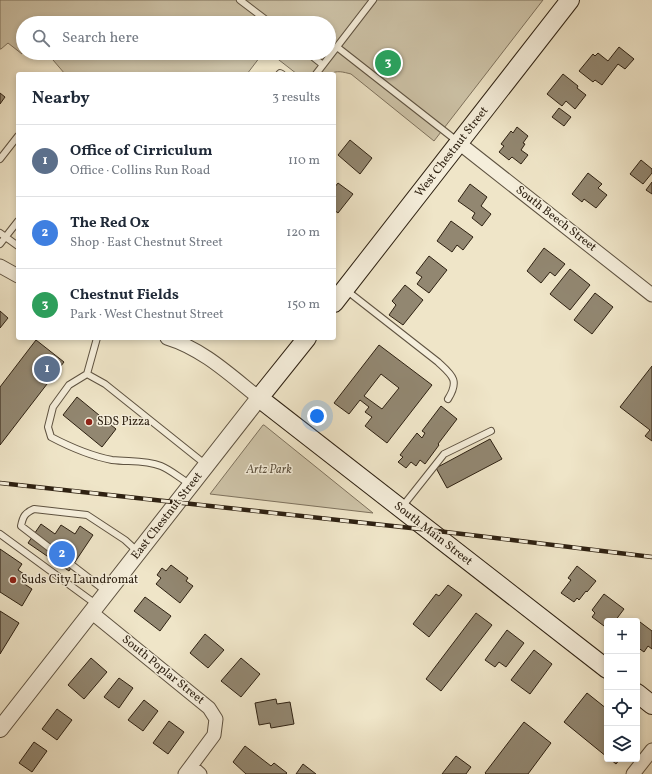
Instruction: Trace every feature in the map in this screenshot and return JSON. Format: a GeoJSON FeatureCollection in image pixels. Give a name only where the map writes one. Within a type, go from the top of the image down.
{"type":"FeatureCollection","features":[{"type":"Feature","properties":{"kind":"main road","name":"West Chestnut Street"},"geometry":{"type":"LineString","coordinates":[[339,296],[570,0]]}},
{"type":"Feature","properties":{"kind":"main road"},"geometry":{"type":"LineString","coordinates":[[259,398],[304,340]]}},
{"type":"Feature","properties":{"kind":"main road","name":"South Main Street"},"geometry":{"type":"LineString","coordinates":[[259,398],[604,667]]}},
{"type":"Feature","properties":{"kind":"main road"},"geometry":{"type":"LineString","coordinates":[[640,695],[652,704]]}},
{"type":"Feature","properties":{"kind":"street","name":"South Beech Street"},"geometry":{"type":"LineString","coordinates":[[459,143],[652,295]]}},
{"type":"Feature","properties":{"kind":"street"},"geometry":{"type":"LineString","coordinates":[[0,266],[16,275]]}},
{"type":"Feature","properties":{"kind":"street"},"geometry":{"type":"LineString","coordinates":[[172,340],[193,348],[206,356],[259,398]]}},
{"type":"Feature","properties":{"kind":"street","name":"East Chestnut Street"},"geometry":{"type":"LineString","coordinates":[[0,729],[259,398]]}},
{"type":"Feature","properties":{"kind":"street","name":"South Poplar Street"},"geometry":{"type":"LineString","coordinates":[[94,609],[209,708],[216,719],[214,735],[192,771]]}},
{"type":"Feature","properties":{"kind":"street"},"geometry":{"type":"LineString","coordinates":[[633,774],[652,750]]}},
{"type":"Feature","properties":{"kind":"lane"},"geometry":{"type":"LineString","coordinates":[[240,0],[261,16]]}},
{"type":"Feature","properties":{"kind":"lane"},"geometry":{"type":"LineString","coordinates":[[373,0],[337,47],[459,143]]}},
{"type":"Feature","properties":{"kind":"lane"},"geometry":{"type":"LineString","coordinates":[[317,60],[323,65]]}},
{"type":"Feature","properties":{"kind":"lane"},"geometry":{"type":"LineString","coordinates":[[318,72],[327,60]]}},
{"type":"Feature","properties":{"kind":"lane"},"geometry":{"type":"LineString","coordinates":[[0,159],[16,139]]}},
{"type":"Feature","properties":{"kind":"lane"},"geometry":{"type":"LineString","coordinates":[[0,244],[16,224]]}},
{"type":"Feature","properties":{"kind":"lane"},"geometry":{"type":"LineString","coordinates":[[0,232],[16,244]]}},
{"type":"Feature","properties":{"kind":"lane"},"geometry":{"type":"LineString","coordinates":[[339,296],[438,362],[451,374],[454,379],[454,390],[448,399]]}},
{"type":"Feature","properties":{"kind":"lane"},"geometry":{"type":"LineString","coordinates":[[96,340],[87,374],[68,385],[53,407],[48,427],[51,436],[64,444],[90,454],[112,460],[143,461],[162,466],[191,485]]}},
{"type":"Feature","properties":{"kind":"lane"},"geometry":{"type":"LineString","coordinates":[[87,374],[105,384],[207,465]]}},
{"type":"Feature","properties":{"kind":"lane"},"geometry":{"type":"LineString","coordinates":[[400,508],[444,454],[491,431]]}},
{"type":"Feature","properties":{"kind":"lane"},"geometry":{"type":"LineString","coordinates":[[107,592],[21,526],[26,512],[34,509],[87,515],[125,540],[138,552]]}},
{"type":"Feature","properties":{"kind":"lane"},"geometry":{"type":"LineString","coordinates":[[0,534],[94,609]]}},
{"type":"Feature","properties":{"kind":"green space"},"geometry":{"type":"Polygon","coordinates":[[[0,0],[543,0],[434,141],[351,74],[343,72],[294,72],[279,60],[336,60],[336,16],[16,16],[16,49],[8,43],[0,49],[0,0]]]}},
{"type":"Feature","properties":{"kind":"green space"},"geometry":{"type":"Polygon","coordinates":[[[53,60],[258,60],[249,72],[63,72],[53,60]]]}},
{"type":"Feature","properties":{"kind":"green space","name":"Artz Park"},"geometry":{"type":"Polygon","coordinates":[[[264,425],[373,513],[210,494],[264,425]]]}},
{"type":"Feature","properties":{"kind":"building"},"geometry":{"type":"Polygon","coordinates":[[[619,47],[634,59],[625,69],[618,64],[602,85],[595,80],[593,82],[579,71],[593,54],[595,56],[598,53],[608,61],[619,47]]]}},
{"type":"Feature","properties":{"kind":"building"},"geometry":{"type":"Polygon","coordinates":[[[563,74],[578,86],[577,88],[586,95],[575,109],[566,101],[562,106],[547,94],[563,74]]]}},
{"type":"Feature","properties":{"kind":"building"},"geometry":{"type":"Polygon","coordinates":[[[0,93],[5,97],[0,104],[0,93]]]}},
{"type":"Feature","properties":{"kind":"building"},"geometry":{"type":"Polygon","coordinates":[[[559,108],[571,117],[564,126],[552,117],[559,108]]]}},
{"type":"Feature","properties":{"kind":"building"},"geometry":{"type":"Polygon","coordinates":[[[517,127],[528,136],[523,143],[525,144],[521,150],[528,155],[521,164],[512,157],[509,160],[499,152],[504,146],[501,144],[511,131],[513,133],[517,127]]]}},
{"type":"Feature","properties":{"kind":"building"},"geometry":{"type":"Polygon","coordinates":[[[350,140],[372,158],[360,174],[338,155],[350,140]]]}},
{"type":"Feature","properties":{"kind":"building"},"geometry":{"type":"Polygon","coordinates":[[[641,160],[652,169],[652,173],[643,184],[630,174],[641,160]]]}},
{"type":"Feature","properties":{"kind":"building"},"geometry":{"type":"Polygon","coordinates":[[[588,173],[602,184],[598,188],[607,195],[596,208],[584,199],[582,202],[572,194],[588,173]]]}},
{"type":"Feature","properties":{"kind":"building"},"geometry":{"type":"Polygon","coordinates":[[[652,182],[652,194],[646,190],[652,182]]]}},
{"type":"Feature","properties":{"kind":"building"},"geometry":{"type":"Polygon","coordinates":[[[338,183],[353,194],[338,213],[336,212],[336,186],[338,183]]]}},
{"type":"Feature","properties":{"kind":"building"},"geometry":{"type":"Polygon","coordinates":[[[470,184],[487,197],[481,206],[491,214],[482,226],[472,218],[475,213],[458,201],[470,184]]]}},
{"type":"Feature","properties":{"kind":"building"},"geometry":{"type":"Polygon","coordinates":[[[451,221],[473,237],[463,250],[457,245],[452,252],[437,241],[451,221]]]}},
{"type":"Feature","properties":{"kind":"building"},"geometry":{"type":"Polygon","coordinates":[[[544,248],[565,264],[555,276],[550,272],[541,283],[527,271],[544,248]]]}},
{"type":"Feature","properties":{"kind":"building"},"geometry":{"type":"Polygon","coordinates":[[[429,256],[447,270],[429,293],[417,284],[422,277],[416,273],[429,256]]]}},
{"type":"Feature","properties":{"kind":"building"},"geometry":{"type":"Polygon","coordinates":[[[570,269],[590,285],[570,310],[550,294],[570,269]]]}},
{"type":"Feature","properties":{"kind":"building"},"geometry":{"type":"Polygon","coordinates":[[[405,285],[423,300],[403,325],[389,315],[396,305],[392,301],[405,285]]]}},
{"type":"Feature","properties":{"kind":"building"},"geometry":{"type":"Polygon","coordinates":[[[595,293],[613,307],[592,334],[574,320],[595,293]]]}},
{"type":"Feature","properties":{"kind":"building"},"geometry":{"type":"Polygon","coordinates":[[[0,311],[8,318],[0,328],[0,311]]]}},
{"type":"Feature","properties":{"kind":"building"},"geometry":{"type":"Polygon","coordinates":[[[36,340],[64,362],[0,445],[0,387],[36,340]]]}},
{"type":"Feature","properties":{"kind":"building"},"geometry":{"type":"Polygon","coordinates":[[[379,345],[432,385],[387,443],[365,426],[372,417],[365,412],[369,407],[360,400],[349,414],[334,403],[379,345]],[[381,374],[364,396],[382,409],[399,388],[381,374]]]}},
{"type":"Feature","properties":{"kind":"building"},"geometry":{"type":"Polygon","coordinates":[[[652,366],[652,441],[645,436],[650,430],[620,407],[652,366]]]}},
{"type":"Feature","properties":{"kind":"building","name":"SDS Pizza"},"geometry":{"type":"Polygon","coordinates":[[[77,397],[116,429],[102,447],[63,415],[77,397]]]}},
{"type":"Feature","properties":{"kind":"building"},"geometry":{"type":"Polygon","coordinates":[[[441,406],[457,419],[425,464],[420,460],[416,466],[411,462],[406,468],[398,462],[403,457],[400,455],[417,433],[422,438],[425,433],[422,431],[441,406]]]}},
{"type":"Feature","properties":{"kind":"building"},"geometry":{"type":"Polygon","coordinates":[[[490,439],[502,459],[447,488],[436,468],[490,439]]]}},
{"type":"Feature","properties":{"kind":"building"},"geometry":{"type":"Polygon","coordinates":[[[41,524],[55,534],[61,525],[75,534],[80,526],[93,535],[69,571],[28,543],[41,524]]]}},
{"type":"Feature","properties":{"kind":"building","name":"Suds City Laundromat"},"geometry":{"type":"Polygon","coordinates":[[[0,549],[22,564],[18,570],[27,576],[23,583],[32,589],[22,606],[0,592],[0,549]]]}},
{"type":"Feature","properties":{"kind":"building"},"geometry":{"type":"Polygon","coordinates":[[[171,565],[188,578],[186,581],[193,586],[180,603],[156,584],[161,578],[157,575],[162,568],[166,571],[171,565]]]}},
{"type":"Feature","properties":{"kind":"building"},"geometry":{"type":"Polygon","coordinates":[[[577,566],[596,581],[579,600],[577,598],[574,602],[561,593],[571,580],[568,578],[577,566]]]}},
{"type":"Feature","properties":{"kind":"building"},"geometry":{"type":"Polygon","coordinates":[[[448,585],[462,595],[429,637],[413,624],[436,594],[439,596],[448,585]]]}},
{"type":"Feature","properties":{"kind":"building"},"geometry":{"type":"Polygon","coordinates":[[[604,594],[624,609],[617,618],[604,618],[604,626],[592,617],[595,613],[592,610],[604,594]]]}},
{"type":"Feature","properties":{"kind":"building"},"geometry":{"type":"Polygon","coordinates":[[[145,597],[171,616],[160,631],[134,611],[145,597]]]}},
{"type":"Feature","properties":{"kind":"building"},"geometry":{"type":"Polygon","coordinates":[[[0,611],[19,623],[0,654],[0,611]]]}},
{"type":"Feature","properties":{"kind":"building"},"geometry":{"type":"Polygon","coordinates":[[[476,613],[492,625],[441,691],[426,679],[476,613]]]}},
{"type":"Feature","properties":{"kind":"building"},"geometry":{"type":"Polygon","coordinates":[[[640,622],[652,631],[652,649],[648,646],[644,652],[640,649],[640,622]]]}},
{"type":"Feature","properties":{"kind":"building"},"geometry":{"type":"Polygon","coordinates":[[[507,630],[524,643],[506,667],[499,662],[495,667],[485,660],[507,630]]]}},
{"type":"Feature","properties":{"kind":"building"},"geometry":{"type":"Polygon","coordinates":[[[205,634],[224,650],[208,668],[190,653],[205,634]]]}},
{"type":"Feature","properties":{"kind":"building"},"geometry":{"type":"Polygon","coordinates":[[[534,650],[552,664],[530,694],[511,680],[534,650]]]}},
{"type":"Feature","properties":{"kind":"building"},"geometry":{"type":"Polygon","coordinates":[[[91,658],[107,672],[84,699],[68,685],[91,658]]]}},
{"type":"Feature","properties":{"kind":"building"},"geometry":{"type":"Polygon","coordinates":[[[241,658],[260,674],[241,697],[221,681],[241,658]]]}},
{"type":"Feature","properties":{"kind":"building"},"geometry":{"type":"Polygon","coordinates":[[[119,678],[133,688],[119,708],[104,697],[119,678]]]}},
{"type":"Feature","properties":{"kind":"building"},"geometry":{"type":"Polygon","coordinates":[[[587,693],[604,707],[604,755],[564,722],[587,693]]]}},
{"type":"Feature","properties":{"kind":"building"},"geometry":{"type":"Polygon","coordinates":[[[276,699],[277,704],[290,702],[294,724],[271,728],[270,723],[259,725],[255,703],[276,699]]]}},
{"type":"Feature","properties":{"kind":"building"},"geometry":{"type":"Polygon","coordinates":[[[144,700],[158,711],[143,731],[128,720],[144,700]]]}},
{"type":"Feature","properties":{"kind":"building"},"geometry":{"type":"Polygon","coordinates":[[[57,709],[72,720],[57,740],[42,729],[57,709]]]}},
{"type":"Feature","properties":{"kind":"building"},"geometry":{"type":"Polygon","coordinates":[[[169,721],[184,732],[168,754],[153,743],[169,721]]]}},
{"type":"Feature","properties":{"kind":"building"},"geometry":{"type":"Polygon","coordinates":[[[524,722],[551,743],[528,774],[486,774],[485,773],[524,722]]]}},
{"type":"Feature","properties":{"kind":"building"},"geometry":{"type":"Polygon","coordinates":[[[34,742],[47,751],[32,772],[19,763],[34,742]]]}},
{"type":"Feature","properties":{"kind":"building"},"geometry":{"type":"Polygon","coordinates":[[[245,746],[271,766],[274,763],[287,773],[246,774],[233,762],[245,746]]]}},
{"type":"Feature","properties":{"kind":"building"},"geometry":{"type":"Polygon","coordinates":[[[456,756],[471,767],[466,774],[442,774],[456,756]]]}},
{"type":"Feature","properties":{"kind":"building"},"geometry":{"type":"Polygon","coordinates":[[[303,764],[316,774],[296,774],[303,764]]]}},
{"type":"Feature","properties":{"kind":"railway"},"geometry":{"type":"LineString","coordinates":[[0,483],[429,530],[652,557]]}},
{"type":"Feature","properties":{"kind":"place","name":"Chestnut Fields"},"geometry":{"type":"Point","coordinates":[388,63]}},
{"type":"Feature","properties":{"kind":"place","name":"Office of Cirriculum"},"geometry":{"type":"Point","coordinates":[47,369]}},
{"type":"Feature","properties":{"kind":"place","name":"SDS Pizza"},"geometry":{"type":"Point","coordinates":[89,422]}},
{"type":"Feature","properties":{"kind":"place","name":"The Red Ox"},"geometry":{"type":"Point","coordinates":[62,554]}},
{"type":"Feature","properties":{"kind":"place","name":"Suds City Laundromat"},"geometry":{"type":"Point","coordinates":[13,580]}}]}
